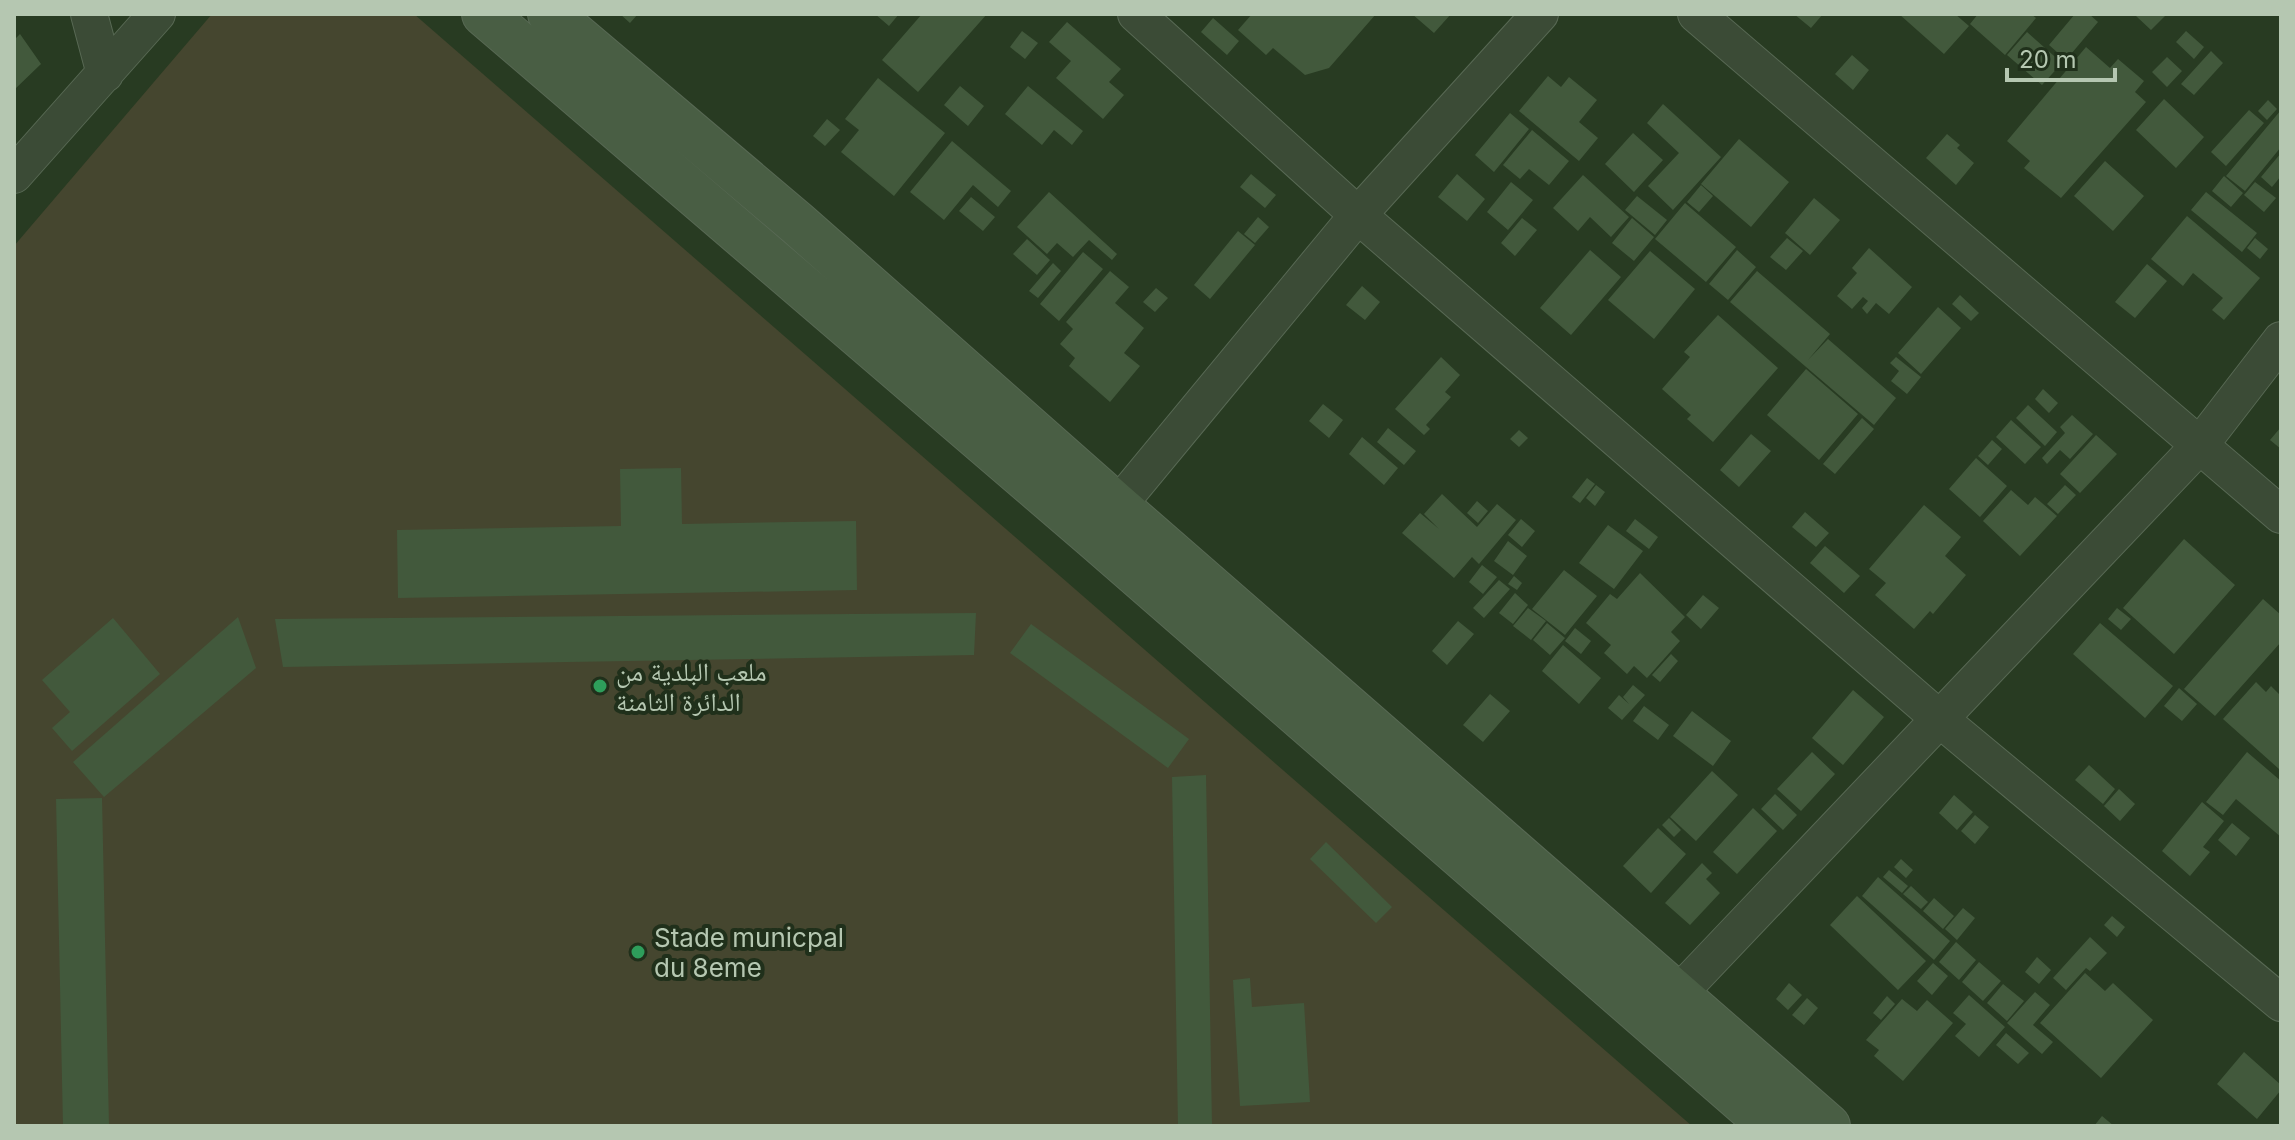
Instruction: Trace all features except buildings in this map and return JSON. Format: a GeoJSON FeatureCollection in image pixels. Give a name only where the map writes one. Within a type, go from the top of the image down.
{"type":"FeatureCollection","features":[{"type":"Feature","properties":{"kind":"street"},"geometry":{"type":"LineString","coordinates":[[89,14],[105,74]]}},
{"type":"Feature","properties":{"kind":"street"},"geometry":{"type":"LineString","coordinates":[[14,175],[157,14]]}},
{"type":"Feature","properties":{"kind":"street"},"geometry":{"type":"LineString","coordinates":[[484,14],[1104,521],[1665,1009],[1828,1126]]}},
{"type":"Feature","properties":{"kind":"street"},"geometry":{"type":"LineString","coordinates":[[550,14],[798,224],[1104,521]]}},
{"type":"Feature","properties":{"kind":"street"},"geometry":{"type":"LineString","coordinates":[[1136,14],[1358,215],[1941,720],[2281,1003]]}},
{"type":"Feature","properties":{"kind":"street"},"geometry":{"type":"LineString","coordinates":[[1104,521],[1358,215],[1540,14]]}},
{"type":"Feature","properties":{"kind":"street"},"geometry":{"type":"LineString","coordinates":[[1696,14],[2281,515]]}},
{"type":"Feature","properties":{"kind":"street"},"geometry":{"type":"LineString","coordinates":[[1665,1009],[2200,445],[2281,340]]}},
{"type":"Feature","properties":{"kind":"street"},"geometry":{"type":"LineString","coordinates":[[1665,1009],[1771,1126]]}},
{"type":"Feature","properties":{"kind":"green space","name":"ملعب البلدية من الدائرة الثامنة"},"geometry":{"type":"Polygon","coordinates":[[[212,14],[414,14],[1692,1126],[14,1126],[14,246],[212,14]]]}},
{"type":"Feature","properties":{"kind":"place","name":"ملعب البلدية من الدائرة الثامنة"},"geometry":{"type":"Point","coordinates":[600,686]}},
{"type":"Feature","properties":{"kind":"place","name":"Stade municpal du 8eme"},"geometry":{"type":"Point","coordinates":[638,952]}}]}
